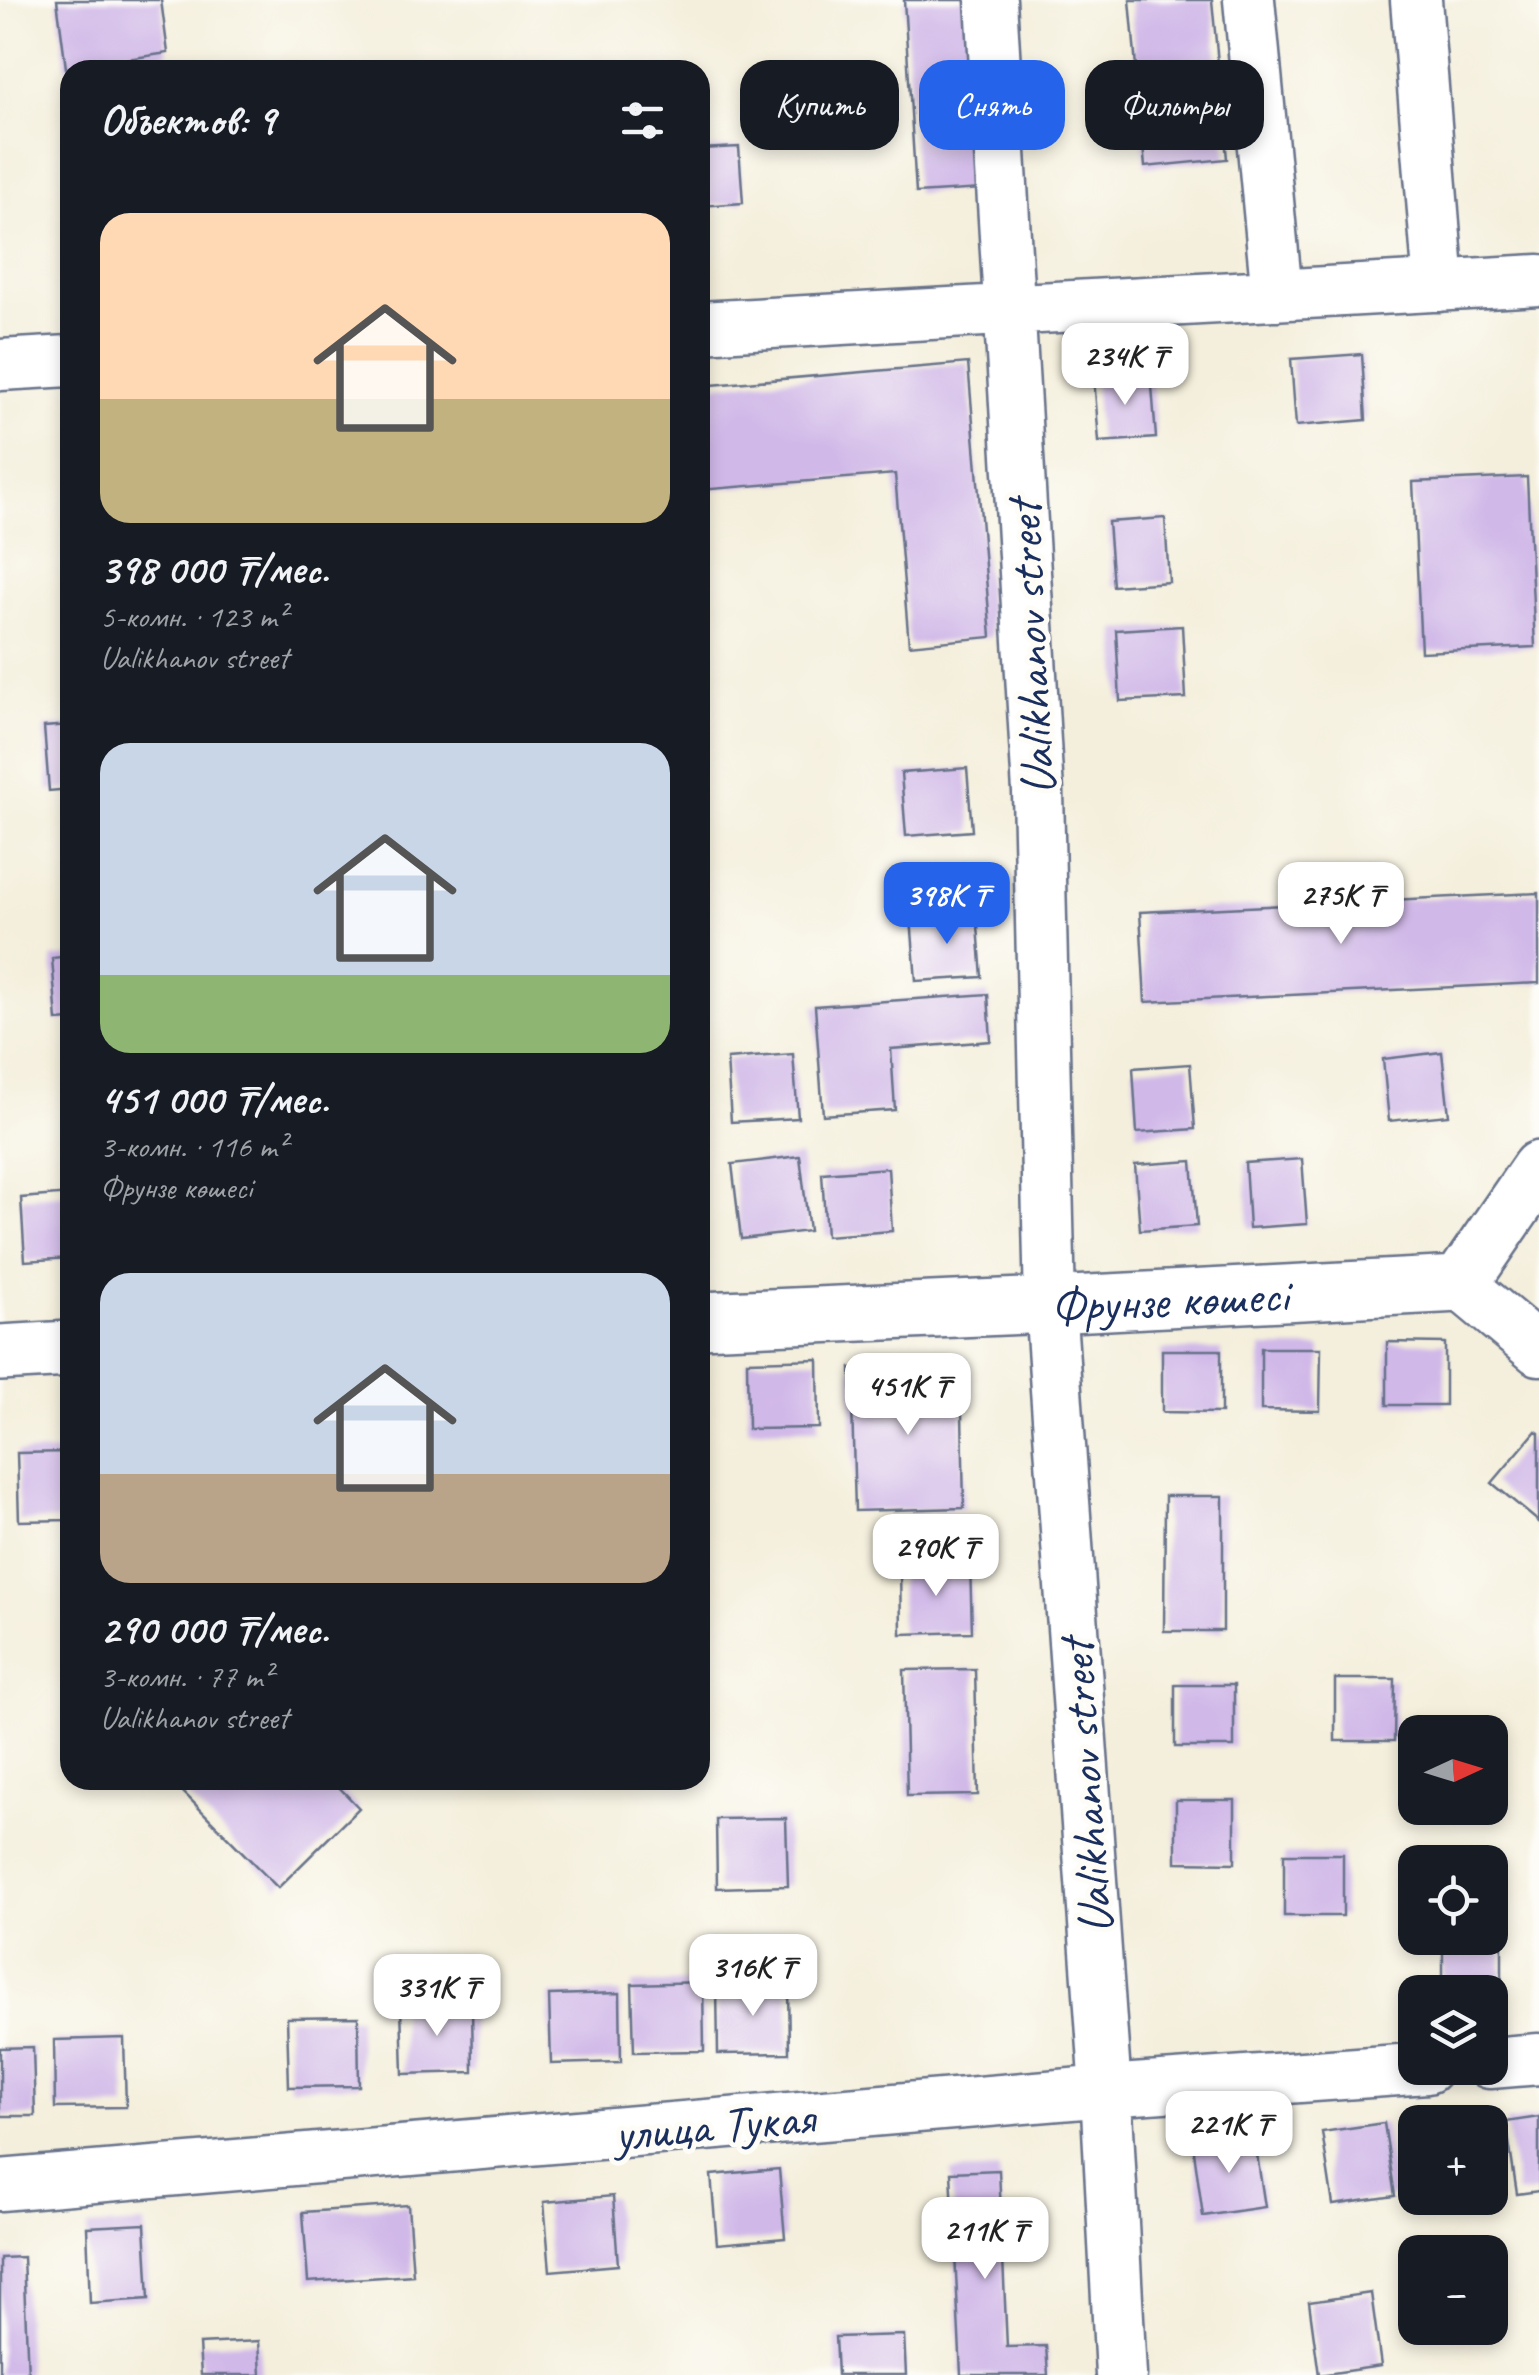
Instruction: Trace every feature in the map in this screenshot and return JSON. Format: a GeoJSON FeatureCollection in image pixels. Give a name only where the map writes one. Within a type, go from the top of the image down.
{"type":"FeatureCollection","features":[{"type":"Feature","properties":{"kind":"main road"},"geometry":{"type":"LineString","coordinates":[[1460,1284],[1539,1169]]}},
{"type":"Feature","properties":{"kind":"main road","name":"Фрунзе көшесі"},"geometry":{"type":"LineString","coordinates":[[710,1320],[1460,1284]]}},
{"type":"Feature","properties":{"kind":"main road"},"geometry":{"type":"LineString","coordinates":[[0,1353],[60,1350]]}},
{"type":"Feature","properties":{"kind":"street","name":"Ualikhanov street"},"geometry":{"type":"LineString","coordinates":[[991,0],[1038,792],[1050,1305],[1106,2091],[1121,2375]]}},
{"type":"Feature","properties":{"kind":"street"},"geometry":{"type":"LineString","coordinates":[[1249,0],[1277,295]]}},
{"type":"Feature","properties":{"kind":"street"},"geometry":{"type":"LineString","coordinates":[[1416,0],[1439,286]]}},
{"type":"Feature","properties":{"kind":"street"},"geometry":{"type":"LineString","coordinates":[[710,326],[1539,280]]}},
{"type":"Feature","properties":{"kind":"street"},"geometry":{"type":"LineString","coordinates":[[0,365],[60,362]]}},
{"type":"Feature","properties":{"kind":"street"},"geometry":{"type":"LineString","coordinates":[[1460,1284],[1539,1350]]}},
{"type":"Feature","properties":{"kind":"street"},"geometry":{"type":"LineString","coordinates":[[1508,2062],[1539,2059]]}},
{"type":"Feature","properties":{"kind":"street","name":"улица Тукая"},"geometry":{"type":"LineString","coordinates":[[0,2185],[1106,2091],[1398,2070]]}},
{"type":"Feature","properties":{"kind":"building"},"geometry":{"type":"Polygon","coordinates":[[[57,0],[161,0],[168,53],[120,60],[65,60],[57,0]]]}},
{"type":"Feature","properties":{"kind":"building"},"geometry":{"type":"Polygon","coordinates":[[[904,0],[987,0],[991,60],[919,60],[919,150],[997,150],[999,188],[916,193],[904,0]]]}},
{"type":"Feature","properties":{"kind":"building"},"geometry":{"type":"Polygon","coordinates":[[[1130,0],[1212,0],[1218,60],[1135,60],[1130,0]]]}},
{"type":"Feature","properties":{"kind":"building"},"geometry":{"type":"Polygon","coordinates":[[[739,147],[743,203],[710,205],[710,148],[739,147]]]}},
{"type":"Feature","properties":{"kind":"building"},"geometry":{"type":"Polygon","coordinates":[[[1143,150],[1226,150],[1227,159],[1145,167],[1143,150]]]}},
{"type":"Feature","properties":{"kind":"building"},"geometry":{"type":"Polygon","coordinates":[[[1362,354],[1366,420],[1296,426],[1291,359],[1362,354]]]}},
{"type":"Feature","properties":{"kind":"building"},"geometry":{"type":"Polygon","coordinates":[[[968,363],[991,637],[909,645],[895,474],[710,489],[710,385],[968,363]]]}},
{"type":"Feature","properties":{"kind":"building"},"geometry":{"type":"Polygon","coordinates":[[[1151,373],[1156,438],[1099,442],[1094,377],[1151,373]]]}},
{"type":"Feature","properties":{"kind":"building"},"geometry":{"type":"Polygon","coordinates":[[[1527,477],[1535,647],[1421,652],[1413,482],[1527,477]]]}},
{"type":"Feature","properties":{"kind":"building"},"geometry":{"type":"Polygon","coordinates":[[[1165,518],[1169,582],[1113,586],[1108,522],[1165,518]]]}},
{"type":"Feature","properties":{"kind":"building"},"geometry":{"type":"Polygon","coordinates":[[[1182,626],[1186,698],[1120,701],[1116,630],[1182,626]]]}},
{"type":"Feature","properties":{"kind":"building"},"geometry":{"type":"Polygon","coordinates":[[[60,726],[60,790],[49,791],[44,727],[60,726]]]}},
{"type":"Feature","properties":{"kind":"building"},"geometry":{"type":"Polygon","coordinates":[[[967,768],[972,831],[906,836],[901,773],[967,768]]]}},
{"type":"Feature","properties":{"kind":"building"},"geometry":{"type":"Polygon","coordinates":[[[1539,893],[1539,983],[1145,1002],[1140,912],[1539,893]]]}},
{"type":"Feature","properties":{"kind":"building"},"geometry":{"type":"Polygon","coordinates":[[[977,913],[982,977],[916,981],[911,918],[977,913]]]}},
{"type":"Feature","properties":{"kind":"building"},"geometry":{"type":"Polygon","coordinates":[[[60,957],[60,1021],[57,1021],[52,958],[60,957]]]}},
{"type":"Feature","properties":{"kind":"building"},"geometry":{"type":"Polygon","coordinates":[[[988,994],[991,1041],[891,1049],[895,1110],[823,1115],[815,1006],[988,994]]]}},
{"type":"Feature","properties":{"kind":"building"},"geometry":{"type":"Polygon","coordinates":[[[1442,1052],[1449,1115],[1389,1121],[1383,1059],[1442,1052]]]}},
{"type":"Feature","properties":{"kind":"building"},"geometry":{"type":"Polygon","coordinates":[[[793,1054],[798,1118],[731,1122],[727,1059],[793,1054]]]}},
{"type":"Feature","properties":{"kind":"building"},"geometry":{"type":"Polygon","coordinates":[[[1190,1064],[1195,1129],[1137,1133],[1133,1068],[1190,1064]]]}},
{"type":"Feature","properties":{"kind":"building"},"geometry":{"type":"Polygon","coordinates":[[[800,1156],[809,1231],[741,1239],[732,1164],[800,1156]]]}},
{"type":"Feature","properties":{"kind":"building"},"geometry":{"type":"Polygon","coordinates":[[[1302,1159],[1307,1224],[1249,1228],[1245,1163],[1302,1159]]]}},
{"type":"Feature","properties":{"kind":"building"},"geometry":{"type":"Polygon","coordinates":[[[1192,1161],[1197,1226],[1140,1230],[1135,1165],[1192,1161]]]}},
{"type":"Feature","properties":{"kind":"building"},"geometry":{"type":"Polygon","coordinates":[[[888,1168],[892,1231],[826,1236],[822,1173],[888,1168]]]}},
{"type":"Feature","properties":{"kind":"building"},"geometry":{"type":"Polygon","coordinates":[[[60,1195],[60,1259],[25,1261],[21,1198],[60,1195]]]}},
{"type":"Feature","properties":{"kind":"building"},"geometry":{"type":"Polygon","coordinates":[[[1387,1342],[1445,1343],[1445,1405],[1387,1405],[1387,1342]]]}},
{"type":"Feature","properties":{"kind":"building"},"geometry":{"type":"Polygon","coordinates":[[[1261,1348],[1321,1348],[1320,1411],[1261,1410],[1261,1348]]]}},
{"type":"Feature","properties":{"kind":"building"},"geometry":{"type":"Polygon","coordinates":[[[1162,1350],[1221,1350],[1221,1413],[1162,1412],[1162,1350]]]}},
{"type":"Feature","properties":{"kind":"building"},"geometry":{"type":"Polygon","coordinates":[[[818,1359],[819,1428],[748,1429],[747,1361],[818,1359]]]}},
{"type":"Feature","properties":{"kind":"building"},"geometry":{"type":"Polygon","coordinates":[[[961,1366],[964,1508],[855,1511],[851,1368],[961,1366]]]}},
{"type":"Feature","properties":{"kind":"building"},"geometry":{"type":"Polygon","coordinates":[[[1536,1431],[1539,1433],[1539,1522],[1492,1483],[1536,1431]]]}},
{"type":"Feature","properties":{"kind":"building"},"geometry":{"type":"Polygon","coordinates":[[[60,1452],[60,1520],[19,1521],[17,1453],[60,1452]]]}},
{"type":"Feature","properties":{"kind":"building"},"geometry":{"type":"Polygon","coordinates":[[[1165,1496],[1223,1496],[1223,1631],[1164,1631],[1165,1496]]]}},
{"type":"Feature","properties":{"kind":"building"},"geometry":{"type":"Polygon","coordinates":[[[970,1564],[972,1632],[901,1634],[900,1565],[970,1564]]]}},
{"type":"Feature","properties":{"kind":"building"},"geometry":{"type":"Polygon","coordinates":[[[975,1669],[978,1795],[907,1796],[904,1670],[975,1669]]]}},
{"type":"Feature","properties":{"kind":"building"},"geometry":{"type":"Polygon","coordinates":[[[1335,1679],[1395,1679],[1394,1741],[1335,1741],[1335,1679]]]}},
{"type":"Feature","properties":{"kind":"building"},"geometry":{"type":"Polygon","coordinates":[[[1175,1685],[1234,1685],[1234,1747],[1175,1747],[1175,1685]]]}},
{"type":"Feature","properties":{"kind":"building"},"geometry":{"type":"Polygon","coordinates":[[[181,1790],[342,1790],[359,1808],[278,1888],[181,1790]]]}},
{"type":"Feature","properties":{"kind":"building"},"geometry":{"type":"Polygon","coordinates":[[[1176,1800],[1235,1800],[1235,1863],[1176,1862],[1176,1800]]]}},
{"type":"Feature","properties":{"kind":"building"},"geometry":{"type":"Polygon","coordinates":[[[786,1818],[788,1886],[717,1888],[716,1819],[786,1818]]]}},
{"type":"Feature","properties":{"kind":"building"},"geometry":{"type":"Polygon","coordinates":[[[1284,1854],[1343,1854],[1343,1916],[1284,1916],[1284,1854]]]}},
{"type":"Feature","properties":{"kind":"building"},"geometry":{"type":"Polygon","coordinates":[[[1443,1955],[1502,1955],[1502,1975],[1443,1975],[1443,1955]]]}},
{"type":"Feature","properties":{"kind":"building"},"geometry":{"type":"Polygon","coordinates":[[[703,1982],[704,2051],[634,2052],[632,1984],[703,1982]]]}},
{"type":"Feature","properties":{"kind":"building"},"geometry":{"type":"Polygon","coordinates":[[[788,1984],[789,2053],[718,2054],[717,1986],[788,1984]]]}},
{"type":"Feature","properties":{"kind":"building"},"geometry":{"type":"Polygon","coordinates":[[[620,1993],[621,2062],[551,2064],[549,1995],[620,1993]]]}},
{"type":"Feature","properties":{"kind":"building"},"geometry":{"type":"Polygon","coordinates":[[[472,2004],[473,2072],[403,2074],[401,2005],[472,2004]]]}},
{"type":"Feature","properties":{"kind":"building"},"geometry":{"type":"Polygon","coordinates":[[[358,2017],[359,2086],[289,2087],[287,2018],[358,2017]]]}},
{"type":"Feature","properties":{"kind":"building"},"geometry":{"type":"Polygon","coordinates":[[[124,2038],[126,2107],[55,2108],[54,2040],[124,2038]]]}},
{"type":"Feature","properties":{"kind":"building"},"geometry":{"type":"Polygon","coordinates":[[[33,2047],[35,2116],[0,2116],[0,2048],[33,2047]]]}},
{"type":"Feature","properties":{"kind":"building"},"geometry":{"type":"Polygon","coordinates":[[[1539,2117],[1539,2191],[1517,2194],[1508,2122],[1539,2117]]]}},
{"type":"Feature","properties":{"kind":"building"},"geometry":{"type":"Polygon","coordinates":[[[1384,2123],[1395,2196],[1333,2205],[1322,2132],[1384,2123]]]}},
{"type":"Feature","properties":{"kind":"building"},"geometry":{"type":"Polygon","coordinates":[[[1254,2135],[1265,2207],[1203,2216],[1193,2144],[1254,2135]]]}},
{"type":"Feature","properties":{"kind":"building"},"geometry":{"type":"Polygon","coordinates":[[[779,2169],[785,2238],[717,2244],[711,2175],[779,2169]]]}},
{"type":"Feature","properties":{"kind":"building"},"geometry":{"type":"Polygon","coordinates":[[[999,2170],[1007,2347],[1046,2346],[1048,2375],[961,2375],[951,2172],[999,2170]]]}},
{"type":"Feature","properties":{"kind":"building"},"geometry":{"type":"Polygon","coordinates":[[[613,2196],[618,2265],[550,2271],[544,2202],[613,2196]]]}},
{"type":"Feature","properties":{"kind":"building"},"geometry":{"type":"Polygon","coordinates":[[[408,2205],[413,2275],[308,2282],[303,2212],[408,2205]]]}},
{"type":"Feature","properties":{"kind":"building"},"geometry":{"type":"Polygon","coordinates":[[[145,2224],[149,2299],[90,2303],[87,2227],[145,2224]]]}},
{"type":"Feature","properties":{"kind":"building"},"geometry":{"type":"Polygon","coordinates":[[[23,2257],[28,2375],[0,2375],[0,2258],[23,2257]]]}},
{"type":"Feature","properties":{"kind":"building"},"geometry":{"type":"Polygon","coordinates":[[[1371,2293],[1381,2366],[1319,2375],[1309,2302],[1371,2293]]]}},
{"type":"Feature","properties":{"kind":"building"},"geometry":{"type":"Polygon","coordinates":[[[904,2335],[906,2375],[837,2375],[835,2337],[904,2335]]]}},
{"type":"Feature","properties":{"kind":"building"},"geometry":{"type":"Polygon","coordinates":[[[259,2341],[261,2375],[201,2375],[199,2344],[259,2341]]]}}]}
